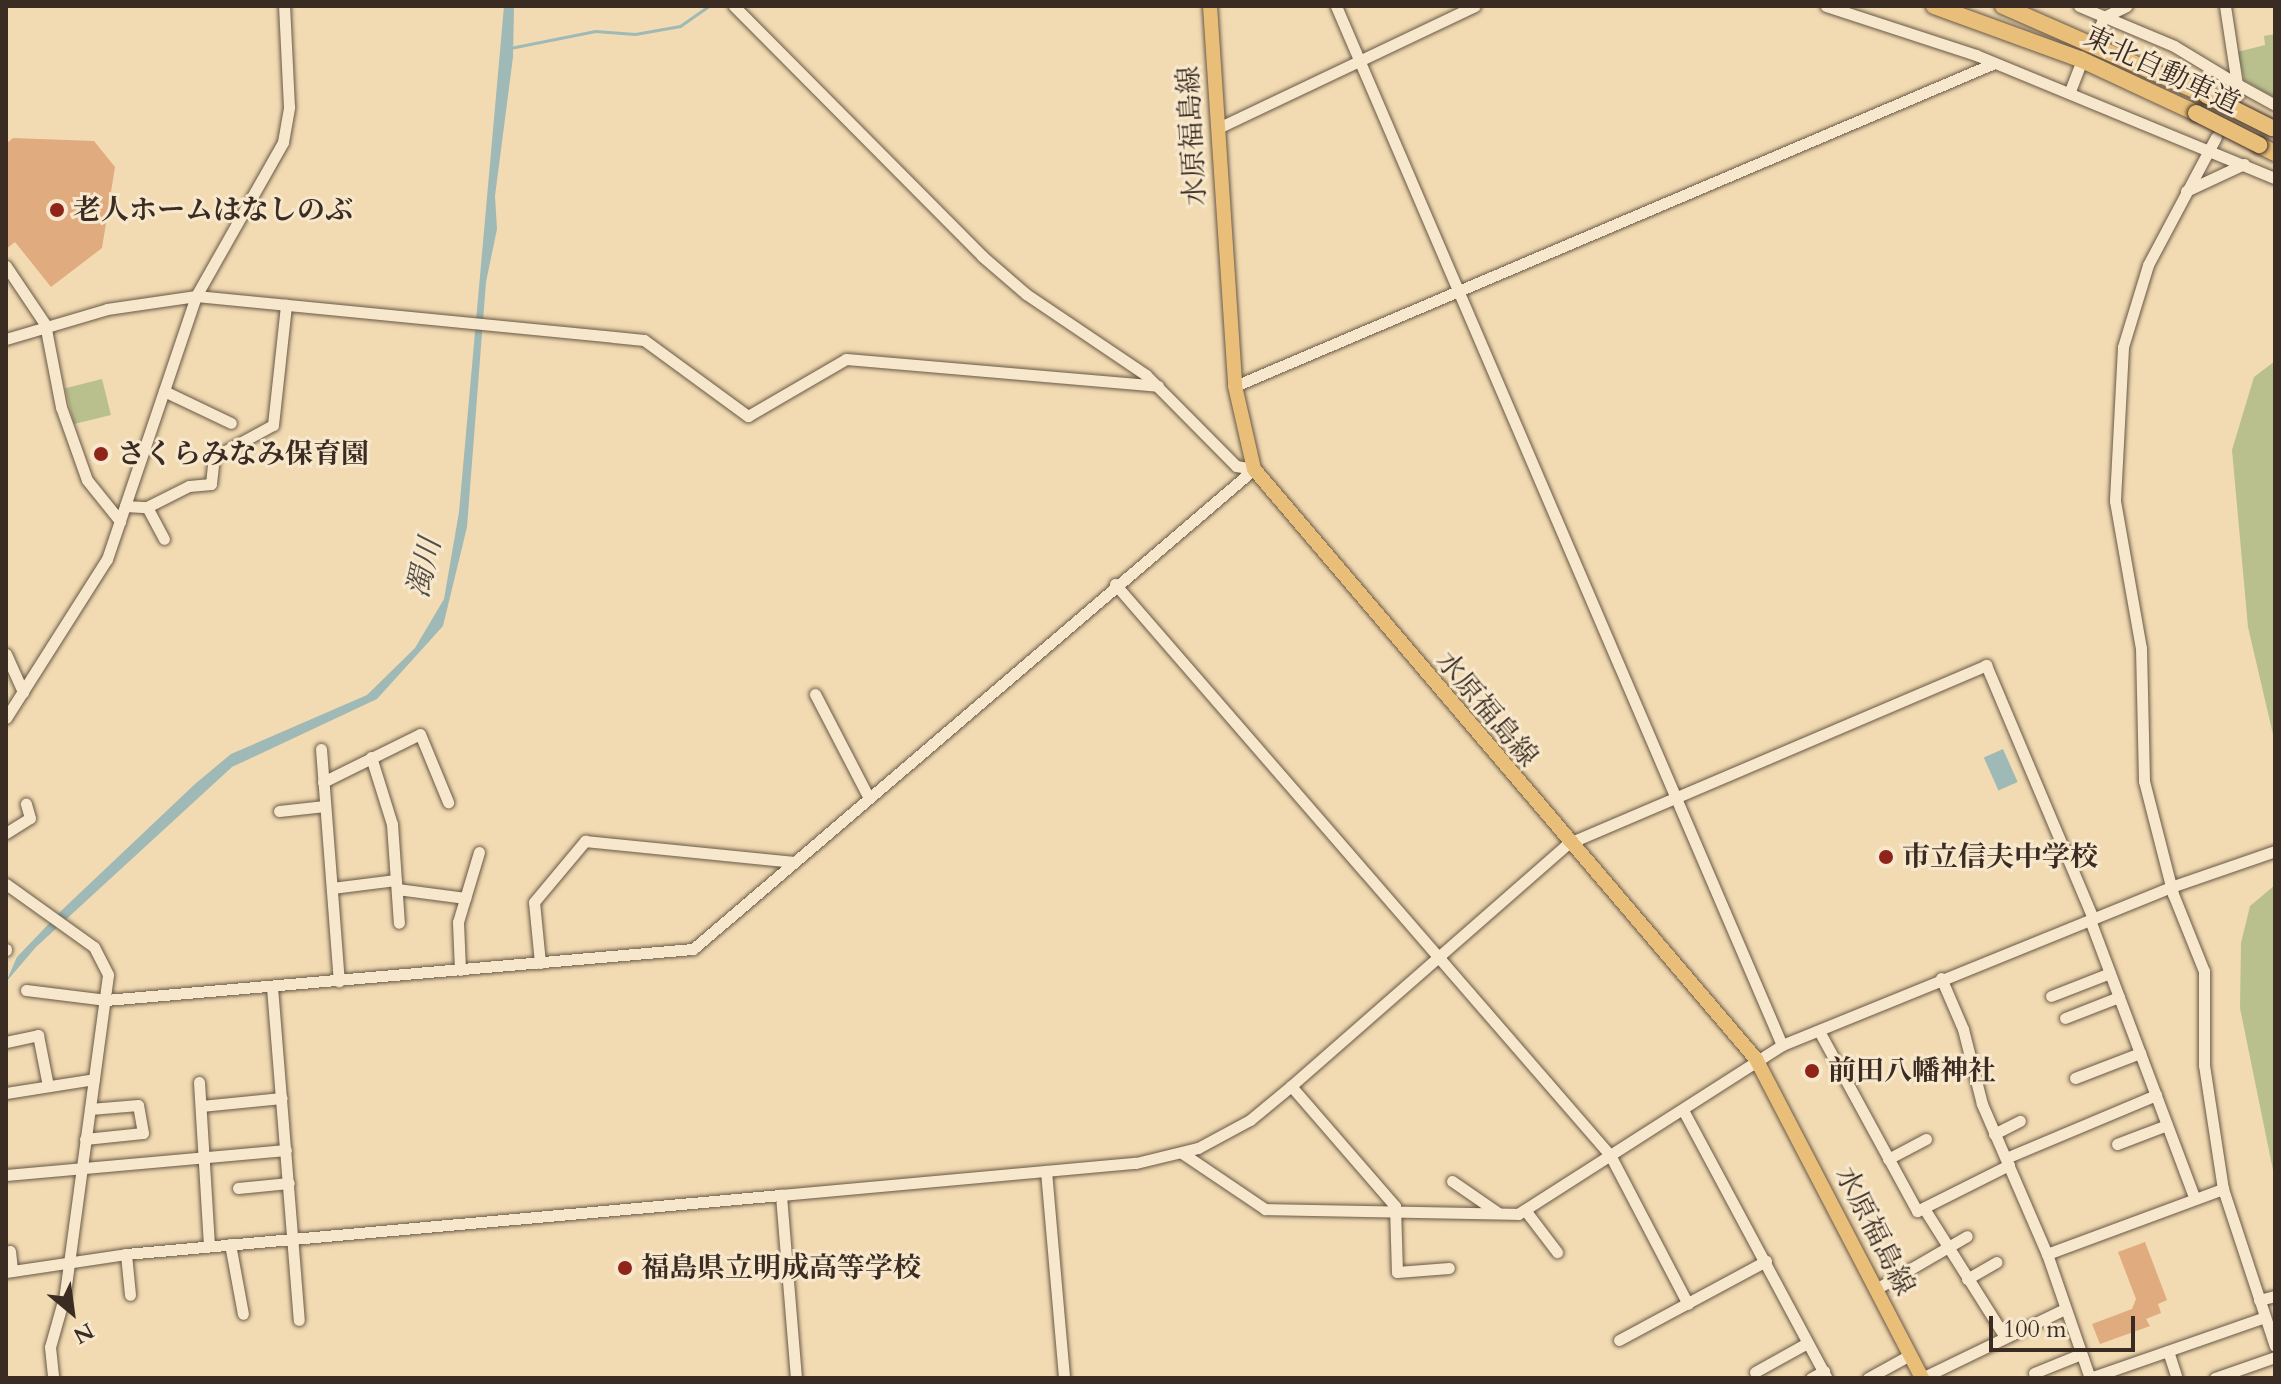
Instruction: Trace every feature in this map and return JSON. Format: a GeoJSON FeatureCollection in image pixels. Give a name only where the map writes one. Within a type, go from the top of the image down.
{"type":"FeatureCollection","features":[{"type":"Feature","properties":{"kind":"highway","name":"東北自動車道"},"geometry":{"type":"LineString","coordinates":[[1934,6],[2080,59],[2275,153]]}},
{"type":"Feature","properties":{"kind":"highway","name":"東北自動車道"},"geometry":{"type":"LineString","coordinates":[[2003,6],[2206,95],[2273,129]]}},
{"type":"Feature","properties":{"kind":"main road","name":"水原福島線"},"geometry":{"type":"LineString","coordinates":[[1210,6],[1235,386],[1254,469],[1567,844],[1756,1059],[1922,1378]]}},
{"type":"Feature","properties":{"kind":"street"},"geometry":{"type":"LineString","coordinates":[[6,718],[99,574],[196,296],[283,142],[289,63],[284,6]]}},
{"type":"Feature","properties":{"kind":"street"},"geometry":{"type":"LineString","coordinates":[[734,6],[982,256],[1158,386],[1236,466],[1254,469]]}},
{"type":"Feature","properties":{"kind":"street"},"geometry":{"type":"LineString","coordinates":[[1336,6],[1782,1045]]}},
{"type":"Feature","properties":{"kind":"street"},"geometry":{"type":"LineString","coordinates":[[1218,128],[1362,65],[1475,6]]}},
{"type":"Feature","properties":{"kind":"street"},"geometry":{"type":"LineString","coordinates":[[1826,6],[2070,91],[2275,178]]}},
{"type":"Feature","properties":{"kind":"street"},"geometry":{"type":"LineString","coordinates":[[2079,6],[2174,46],[2238,89],[2275,105]]}},
{"type":"Feature","properties":{"kind":"street"},"geometry":{"type":"LineString","coordinates":[[2098,31],[2104,17],[2127,6]]}},
{"type":"Feature","properties":{"kind":"street"},"geometry":{"type":"LineString","coordinates":[[2225,6],[2238,89]]}},
{"type":"Feature","properties":{"kind":"street"},"geometry":{"type":"LineString","coordinates":[[1235,386],[1992,64]]}},
{"type":"Feature","properties":{"kind":"street"},"geometry":{"type":"LineString","coordinates":[[2070,91],[2079,68]]}},
{"type":"Feature","properties":{"kind":"street"},"geometry":{"type":"LineString","coordinates":[[2216,137],[2148,265],[2123,347],[2115,501],[2141,648],[2144,781],[2171,887],[2204,971],[2204,1065],[2223,1189],[2275,1346]]}},
{"type":"Feature","properties":{"kind":"street"},"geometry":{"type":"LineString","coordinates":[[2186,191],[2244,164]]}},
{"type":"Feature","properties":{"kind":"street"},"geometry":{"type":"LineString","coordinates":[[6,266],[45,324],[72,446],[102,504],[120,521]]}},
{"type":"Feature","properties":{"kind":"street"},"geometry":{"type":"LineString","coordinates":[[6,339],[45,324],[196,296],[644,340],[748,416],[846,359],[1158,386]]}},
{"type":"Feature","properties":{"kind":"street"},"geometry":{"type":"LineString","coordinates":[[125,506],[147,507],[189,486],[211,484],[214,457],[273,425],[286,305]]}},
{"type":"Feature","properties":{"kind":"street"},"geometry":{"type":"LineString","coordinates":[[164,391],[231,423]]}},
{"type":"Feature","properties":{"kind":"street"},"geometry":{"type":"LineString","coordinates":[[26,990],[106,1000],[693,949],[1115,584],[1254,469]]}},
{"type":"Feature","properties":{"kind":"street"},"geometry":{"type":"LineString","coordinates":[[147,507],[164,539]]}},
{"type":"Feature","properties":{"kind":"street"},"geometry":{"type":"LineString","coordinates":[[1115,584],[1610,1155],[1688,1304]]}},
{"type":"Feature","properties":{"kind":"street"},"geometry":{"type":"LineString","coordinates":[[6,654],[23,692]]}},
{"type":"Feature","properties":{"kind":"street"},"geometry":{"type":"LineString","coordinates":[[10,1251],[9,1271],[126,1254],[1046,1171],[1182,1153],[1232,1131],[1291,1086],[1567,844],[1986,665],[2092,919],[2195,1199]]}},
{"type":"Feature","properties":{"kind":"street"},"geometry":{"type":"LineString","coordinates":[[815,694],[869,798]]}},
{"type":"Feature","properties":{"kind":"street"},"geometry":{"type":"LineString","coordinates":[[323,782],[420,734],[448,802]]}},
{"type":"Feature","properties":{"kind":"street"},"geometry":{"type":"LineString","coordinates":[[321,749],[339,981]]}},
{"type":"Feature","properties":{"kind":"street"},"geometry":{"type":"LineString","coordinates":[[371,757],[390,813],[399,923]]}},
{"type":"Feature","properties":{"kind":"street"},"geometry":{"type":"LineString","coordinates":[[6,833],[30,818],[26,804]]}},
{"type":"Feature","properties":{"kind":"street"},"geometry":{"type":"LineString","coordinates":[[279,811],[325,806]]}},
{"type":"Feature","properties":{"kind":"street"},"geometry":{"type":"LineString","coordinates":[[540,963],[534,902],[585,841],[794,862]]}},
{"type":"Feature","properties":{"kind":"street"},"geometry":{"type":"LineString","coordinates":[[1182,1153],[1265,1209],[1396,1216],[1525,1210],[1782,1045],[2171,887],[2275,851]]}},
{"type":"Feature","properties":{"kind":"street"},"geometry":{"type":"LineString","coordinates":[[460,970],[457,937],[479,852]]}},
{"type":"Feature","properties":{"kind":"street"},"geometry":{"type":"LineString","coordinates":[[332,888],[396,884],[465,898]]}},
{"type":"Feature","properties":{"kind":"street"},"geometry":{"type":"LineString","coordinates":[[9,891],[68,929],[104,960],[106,1000],[69,1262],[50,1347],[53,1378]]}},
{"type":"Feature","properties":{"kind":"street"},"geometry":{"type":"LineString","coordinates":[[2051,996],[2110,973]]}},
{"type":"Feature","properties":{"kind":"street"},"geometry":{"type":"LineString","coordinates":[[1941,978],[1994,1134],[2047,1254],[2090,1378],[2265,1317]]}},
{"type":"Feature","properties":{"kind":"street"},"geometry":{"type":"LineString","coordinates":[[272,987],[299,1320]]}},
{"type":"Feature","properties":{"kind":"street"},"geometry":{"type":"LineString","coordinates":[[2065,1018],[2119,997]]}},
{"type":"Feature","properties":{"kind":"street"},"geometry":{"type":"LineString","coordinates":[[1819,1031],[1917,1211],[1925,1210],[2007,1162],[2156,1095]]}},
{"type":"Feature","properties":{"kind":"street"},"geometry":{"type":"LineString","coordinates":[[6,1042],[38,1035],[48,1086]]}},
{"type":"Feature","properties":{"kind":"street"},"geometry":{"type":"LineString","coordinates":[[2075,1078],[2140,1053]]}},
{"type":"Feature","properties":{"kind":"street"},"geometry":{"type":"LineString","coordinates":[[6,1093],[94,1079]]}},
{"type":"Feature","properties":{"kind":"street"},"geometry":{"type":"LineString","coordinates":[[199,1082],[209,1246]]}},
{"type":"Feature","properties":{"kind":"street"},"geometry":{"type":"LineString","coordinates":[[1291,1086],[1395,1206],[1397,1272],[1449,1268]]}},
{"type":"Feature","properties":{"kind":"street"},"geometry":{"type":"LineString","coordinates":[[201,1106],[282,1098]]}},
{"type":"Feature","properties":{"kind":"street"},"geometry":{"type":"LineString","coordinates":[[85,1139],[143,1133],[138,1105],[90,1109]]}},
{"type":"Feature","properties":{"kind":"street"},"geometry":{"type":"LineString","coordinates":[[1683,1110],[1826,1375],[1811,1378]]}},
{"type":"Feature","properties":{"kind":"street"},"geometry":{"type":"LineString","coordinates":[[1994,1134],[2020,1121]]}},
{"type":"Feature","properties":{"kind":"street"},"geometry":{"type":"LineString","coordinates":[[2117,1144],[2167,1125]]}},
{"type":"Feature","properties":{"kind":"street"},"geometry":{"type":"LineString","coordinates":[[1888,1159],[1926,1139]]}},
{"type":"Feature","properties":{"kind":"street"},"geometry":{"type":"LineString","coordinates":[[6,1175],[286,1150]]}},
{"type":"Feature","properties":{"kind":"street"},"geometry":{"type":"LineString","coordinates":[[1046,1171],[1064,1378]]}},
{"type":"Feature","properties":{"kind":"street"},"geometry":{"type":"LineString","coordinates":[[1452,1181],[1497,1212]]}},
{"type":"Feature","properties":{"kind":"street"},"geometry":{"type":"LineString","coordinates":[[238,1188],[289,1183]]}},
{"type":"Feature","properties":{"kind":"street"},"geometry":{"type":"LineString","coordinates":[[2047,1254],[2223,1189]]}},
{"type":"Feature","properties":{"kind":"street"},"geometry":{"type":"LineString","coordinates":[[781,1195],[796,1378]]}},
{"type":"Feature","properties":{"kind":"street"},"geometry":{"type":"LineString","coordinates":[[1525,1210],[1557,1252]]}},
{"type":"Feature","properties":{"kind":"street"},"geometry":{"type":"LineString","coordinates":[[1925,1210],[1946,1250],[2005,1337]]}},
{"type":"Feature","properties":{"kind":"street"},"geometry":{"type":"LineString","coordinates":[[1876,1289],[1967,1236]]}},
{"type":"Feature","properties":{"kind":"street"},"geometry":{"type":"LineString","coordinates":[[230,1244],[243,1314]]}},
{"type":"Feature","properties":{"kind":"street"},"geometry":{"type":"LineString","coordinates":[[126,1254],[130,1295]]}},
{"type":"Feature","properties":{"kind":"street"},"geometry":{"type":"LineString","coordinates":[[1619,1340],[1766,1261]]}},
{"type":"Feature","properties":{"kind":"street"},"geometry":{"type":"LineString","coordinates":[[1967,1279],[1997,1262]]}},
{"type":"Feature","properties":{"kind":"street"},"geometry":{"type":"LineString","coordinates":[[2259,1300],[2275,1296]]}},
{"type":"Feature","properties":{"kind":"street"},"geometry":{"type":"LineString","coordinates":[[1922,1378],[2065,1309]]}},
{"type":"Feature","properties":{"kind":"street"},"geometry":{"type":"LineString","coordinates":[[1755,1372],[1807,1343]]}},
{"type":"Feature","properties":{"kind":"street"},"geometry":{"type":"LineString","coordinates":[[2168,1351],[2177,1378]]}},
{"type":"Feature","properties":{"kind":"street"},"geometry":{"type":"LineString","coordinates":[[2034,1373],[2081,1354]]}},
{"type":"Feature","properties":{"kind":"street"},"geometry":{"type":"LineString","coordinates":[[1868,1378],[1910,1355]]}},
{"type":"Feature","properties":{"kind":"street"},"geometry":{"type":"LineString","coordinates":[[2215,1378],[2275,1357]]}},
{"type":"Feature","properties":{"kind":"green space"},"geometry":{"type":"Polygon","coordinates":[[[2275,34],[2275,98],[2245,81],[2237,52],[2265,45],[2264,36],[2275,34]]]}},
{"type":"Feature","properties":{"kind":"green space"},"geometry":{"type":"Polygon","coordinates":[[[2275,361],[2275,743],[2248,627],[2232,450],[2254,377],[2275,361]]]}},
{"type":"Feature","properties":{"kind":"green space"},"geometry":{"type":"Polygon","coordinates":[[[102,379],[111,415],[74,424],[65,388],[102,379]]]}},
{"type":"Feature","properties":{"kind":"green space"},"geometry":{"type":"Polygon","coordinates":[[[2275,885],[2275,1180],[2240,1008],[2241,943],[2250,906],[2275,885]]]}},
{"type":"Feature","properties":{"kind":"water","name":"濁川"},"geometry":{"type":"Polygon","coordinates":[[[504,6],[514,6],[513,57],[495,196],[497,229],[486,282],[467,527],[443,626],[377,699],[232,767],[36,947],[6,982],[17,957],[195,784],[231,754],[367,695],[415,648],[444,599],[459,512],[504,6]]]}},
{"type":"Feature","properties":{"kind":"water"},"geometry":{"type":"Polygon","coordinates":[[[2003,749],[2018,782],[1998,790],[1984,758],[2003,749]]]}},
{"type":"Feature","properties":{"kind":"building","name":"老人ホームはなしのぶ"},"geometry":{"type":"Polygon","coordinates":[[[13,138],[94,141],[115,167],[102,248],[51,287],[15,242],[6,249],[6,144],[13,138]]]}},
{"type":"Feature","properties":{"kind":"building"},"geometry":{"type":"Polygon","coordinates":[[[2145,1242],[2167,1300],[2158,1304],[2161,1313],[2146,1319],[2150,1326],[2100,1344],[2092,1324],[2132,1309],[2136,1299],[2118,1252],[2145,1242]]]}},
{"type":"Feature","properties":{"kind":"waterway"},"geometry":{"type":"LineString","coordinates":[[510,48],[595,31],[635,34],[680,26],[709,6]]}},
{"type":"Feature","properties":{"kind":"place","name":"老人ホームはなしのぶ"},"geometry":{"type":"Point","coordinates":[57,210]}},
{"type":"Feature","properties":{"kind":"place","name":"さくらみなみ保育園"},"geometry":{"type":"Point","coordinates":[101,454]}},
{"type":"Feature","properties":{"kind":"place","name":"市立信夫中学校"},"geometry":{"type":"Point","coordinates":[1886,857]}},
{"type":"Feature","properties":{"kind":"place","name":"前田八幡神社"},"geometry":{"type":"Point","coordinates":[1812,1071]}},
{"type":"Feature","properties":{"kind":"place","name":"福島県立明成高等学校"},"geometry":{"type":"Point","coordinates":[625,1268]}}]}
